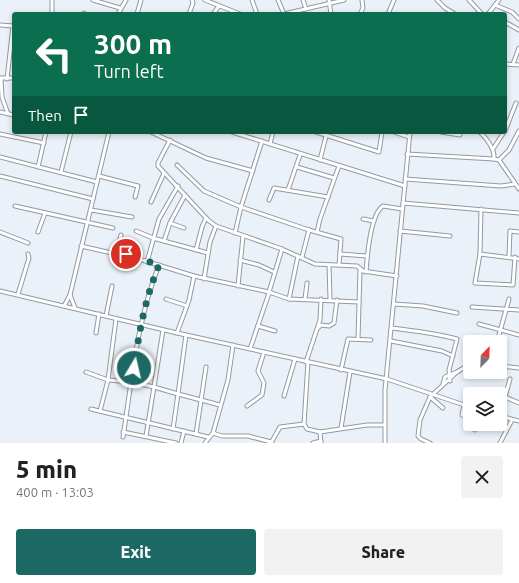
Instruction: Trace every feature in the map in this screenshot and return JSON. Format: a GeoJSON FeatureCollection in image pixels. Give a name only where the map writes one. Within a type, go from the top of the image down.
{"type":"FeatureCollection","features":[{"type":"Feature","properties":{"kind":"street"},"geometry":{"type":"LineString","coordinates":[[52,0],[52,12]]}},
{"type":"Feature","properties":{"kind":"street"},"geometry":{"type":"LineString","coordinates":[[93,0],[120,8]]}},
{"type":"Feature","properties":{"kind":"street"},"geometry":{"type":"LineString","coordinates":[[119,12],[126,0]]}},
{"type":"Feature","properties":{"kind":"street"},"geometry":{"type":"LineString","coordinates":[[139,12],[142,0]]}},
{"type":"Feature","properties":{"kind":"street"},"geometry":{"type":"LineString","coordinates":[[190,12],[193,3],[192,0]]}},
{"type":"Feature","properties":{"kind":"street"},"geometry":{"type":"LineString","coordinates":[[205,0],[235,12]]}},
{"type":"Feature","properties":{"kind":"street"},"geometry":{"type":"LineString","coordinates":[[252,0],[256,12]]}},
{"type":"Feature","properties":{"kind":"street"},"geometry":{"type":"LineString","coordinates":[[278,0],[283,12]]}},
{"type":"Feature","properties":{"kind":"street"},"geometry":{"type":"LineString","coordinates":[[303,0],[306,9]]}},
{"type":"Feature","properties":{"kind":"street"},"geometry":{"type":"LineString","coordinates":[[293,12],[330,1],[344,0]]}},
{"type":"Feature","properties":{"kind":"street"},"geometry":{"type":"LineString","coordinates":[[361,12],[363,8],[362,0]]}},
{"type":"Feature","properties":{"kind":"street"},"geometry":{"type":"LineString","coordinates":[[389,12],[394,0]]}},
{"type":"Feature","properties":{"kind":"street"},"geometry":{"type":"LineString","coordinates":[[437,0],[452,12]]}},
{"type":"Feature","properties":{"kind":"street"},"geometry":{"type":"LineString","coordinates":[[469,0],[480,12]]}},
{"type":"Feature","properties":{"kind":"street"},"geometry":{"type":"LineString","coordinates":[[491,10],[498,0]]}},
{"type":"Feature","properties":{"kind":"street"},"geometry":{"type":"LineString","coordinates":[[330,1],[331,12]]}},
{"type":"Feature","properties":{"kind":"street"},"geometry":{"type":"LineString","coordinates":[[495,5],[512,12],[519,20],[512,26]]}},
{"type":"Feature","properties":{"kind":"street"},"geometry":{"type":"LineString","coordinates":[[215,12],[219,6]]}},
{"type":"Feature","properties":{"kind":"street"},"geometry":{"type":"LineString","coordinates":[[507,23],[519,30]]}},
{"type":"Feature","properties":{"kind":"street"},"geometry":{"type":"LineString","coordinates":[[0,25],[12,26]]}},
{"type":"Feature","properties":{"kind":"street"},"geometry":{"type":"LineString","coordinates":[[8,79],[12,44]]}},
{"type":"Feature","properties":{"kind":"street"},"geometry":{"type":"LineString","coordinates":[[513,64],[519,48]]}},
{"type":"Feature","properties":{"kind":"street"},"geometry":{"type":"LineString","coordinates":[[507,64],[519,65]]}},
{"type":"Feature","properties":{"kind":"street"},"geometry":{"type":"LineString","coordinates":[[8,114],[2,97],[0,78],[12,78]]}},
{"type":"Feature","properties":{"kind":"street"},"geometry":{"type":"LineString","coordinates":[[507,127],[516,103]]}},
{"type":"Feature","properties":{"kind":"street"},"geometry":{"type":"LineString","coordinates":[[0,112],[12,115]]}},
{"type":"Feature","properties":{"kind":"street"},"geometry":{"type":"LineString","coordinates":[[499,160],[509,150],[519,131]]}},
{"type":"Feature","properties":{"kind":"street"},"geometry":{"type":"LineString","coordinates":[[0,134],[44,143]]}},
{"type":"Feature","properties":{"kind":"street"},"geometry":{"type":"LineString","coordinates":[[38,167],[46,134]]}},
{"type":"Feature","properties":{"kind":"street"},"geometry":{"type":"LineString","coordinates":[[61,172],[70,134]]}},
{"type":"Feature","properties":{"kind":"street"},"geometry":{"type":"LineString","coordinates":[[64,306],[70,295],[109,134]]}},
{"type":"Feature","properties":{"kind":"street"},"geometry":{"type":"LineString","coordinates":[[156,134],[206,158],[253,171]]}},
{"type":"Feature","properties":{"kind":"street"},"geometry":{"type":"LineString","coordinates":[[241,134],[300,155],[405,186]]}},
{"type":"Feature","properties":{"kind":"street"},"geometry":{"type":"LineString","coordinates":[[270,144],[272,134]]}},
{"type":"Feature","properties":{"kind":"street"},"geometry":{"type":"LineString","coordinates":[[320,160],[326,134],[380,152],[382,134]]}},
{"type":"Feature","properties":{"kind":"street"},"geometry":{"type":"LineString","coordinates":[[400,134],[409,137]]}},
{"type":"Feature","properties":{"kind":"street"},"geometry":{"type":"LineString","coordinates":[[385,443],[384,425],[387,380],[410,134]]}},
{"type":"Feature","properties":{"kind":"street"},"geometry":{"type":"LineString","coordinates":[[454,134],[460,135]]}},
{"type":"Feature","properties":{"kind":"street"},"geometry":{"type":"LineString","coordinates":[[482,134],[493,149],[494,159]]}},
{"type":"Feature","properties":{"kind":"street"},"geometry":{"type":"LineString","coordinates":[[493,149],[504,134]]}},
{"type":"Feature","properties":{"kind":"street"},"geometry":{"type":"LineString","coordinates":[[170,140],[158,164],[164,173],[178,186],[206,218],[216,226],[282,249],[313,263],[357,266],[360,270],[366,272],[397,276]]}},
{"type":"Feature","properties":{"kind":"street"},"geometry":{"type":"LineString","coordinates":[[235,233],[241,207],[262,141]]}},
{"type":"Feature","properties":{"kind":"street"},"geometry":{"type":"LineString","coordinates":[[407,154],[499,160],[519,189]]}},
{"type":"Feature","properties":{"kind":"street"},"geometry":{"type":"LineString","coordinates":[[288,190],[300,155]]}},
{"type":"Feature","properties":{"kind":"street"},"geometry":{"type":"LineString","coordinates":[[0,157],[97,182]]}},
{"type":"Feature","properties":{"kind":"street"},"geometry":{"type":"LineString","coordinates":[[178,165],[204,192],[241,207],[342,240],[339,265]]}},
{"type":"Feature","properties":{"kind":"street"},"geometry":{"type":"LineString","coordinates":[[318,232],[339,166]]}},
{"type":"Feature","properties":{"kind":"street"},"geometry":{"type":"LineString","coordinates":[[296,167],[334,178]]}},
{"type":"Feature","properties":{"kind":"street"},"geometry":{"type":"LineString","coordinates":[[151,202],[164,173]]}},
{"type":"Feature","properties":{"kind":"street"},"geometry":{"type":"LineString","coordinates":[[0,176],[93,199]]}},
{"type":"Feature","properties":{"kind":"street"},"geometry":{"type":"LineString","coordinates":[[99,176],[138,186],[135,197]]}},
{"type":"Feature","properties":{"kind":"street"},"geometry":{"type":"LineString","coordinates":[[405,179],[501,186],[515,184]]}},
{"type":"Feature","properties":{"kind":"street"},"geometry":{"type":"LineString","coordinates":[[147,262],[153,238],[163,210],[178,186]]}},
{"type":"Feature","properties":{"kind":"street"},"geometry":{"type":"LineString","coordinates":[[269,200],[274,188],[328,197]]}},
{"type":"Feature","properties":{"kind":"street"},"geometry":{"type":"LineString","coordinates":[[164,241],[170,223],[185,195]]}},
{"type":"Feature","properties":{"kind":"street"},"geometry":{"type":"LineString","coordinates":[[403,203],[519,213]]}},
{"type":"Feature","properties":{"kind":"street"},"geometry":{"type":"LineString","coordinates":[[15,206],[113,228]]}},
{"type":"Feature","properties":{"kind":"street"},"geometry":{"type":"LineString","coordinates":[[366,272],[369,239],[374,221],[381,207],[402,209]]}},
{"type":"Feature","properties":{"kind":"street"},"geometry":{"type":"LineString","coordinates":[[480,254],[517,258],[513,285],[475,283],[480,254],[481,209]]}},
{"type":"Feature","properties":{"kind":"street"},"geometry":{"type":"LineString","coordinates":[[91,210],[132,217]]}},
{"type":"Feature","properties":{"kind":"street"},"geometry":{"type":"LineString","coordinates":[[38,232],[45,213]]}},
{"type":"Feature","properties":{"kind":"street"},"geometry":{"type":"LineString","coordinates":[[196,250],[206,218]]}},
{"type":"Feature","properties":{"kind":"street"},"geometry":{"type":"LineString","coordinates":[[363,219],[374,221]]}},
{"type":"Feature","properties":{"kind":"street"},"geometry":{"type":"LineString","coordinates":[[170,223],[184,228]]}},
{"type":"Feature","properties":{"kind":"street"},"geometry":{"type":"LineString","coordinates":[[204,279],[208,252],[216,226]]}},
{"type":"Feature","properties":{"kind":"street"},"geometry":{"type":"LineString","coordinates":[[302,257],[309,230]]}},
{"type":"Feature","properties":{"kind":"street"},"geometry":{"type":"LineString","coordinates":[[136,231],[153,238],[208,252]]}},
{"type":"Feature","properties":{"kind":"street"},"geometry":{"type":"LineString","coordinates":[[400,231],[450,236]]}},
{"type":"Feature","properties":{"kind":"street"},"geometry":{"type":"LineString","coordinates":[[509,256],[510,231],[519,232]]}},
{"type":"Feature","properties":{"kind":"street"},"geometry":{"type":"LineString","coordinates":[[0,232],[28,243]]}},
{"type":"Feature","properties":{"kind":"street"},"geometry":{"type":"LineString","coordinates":[[116,254],[121,235]]}},
{"type":"Feature","properties":{"kind":"street"},"geometry":{"type":"LineString","coordinates":[[238,286],[243,236]]}},
{"type":"Feature","properties":{"kind":"street"},"geometry":{"type":"LineString","coordinates":[[81,246],[116,254],[126,254],[147,262],[204,279],[269,293],[288,299],[322,299],[359,302]]}},
{"type":"Feature","properties":{"kind":"street"},"geometry":{"type":"LineString","coordinates":[[250,349],[282,249]]}},
{"type":"Feature","properties":{"kind":"street"},"geometry":{"type":"LineString","coordinates":[[18,294],[30,258],[28,254]]}},
{"type":"Feature","properties":{"kind":"street"},"geometry":{"type":"LineString","coordinates":[[340,254],[367,256]]}},
{"type":"Feature","properties":{"kind":"street"},"geometry":{"type":"LineString","coordinates":[[288,299],[298,256]]}},
{"type":"Feature","properties":{"kind":"street"},"geometry":{"type":"LineString","coordinates":[[240,260],[259,265],[274,272]]}},
{"type":"Feature","properties":{"kind":"street"},"geometry":{"type":"LineString","coordinates":[[123,437],[140,324],[148,291],[159,265]]}},
{"type":"Feature","properties":{"kind":"street"},"geometry":{"type":"LineString","coordinates":[[329,265],[330,300]]}},
{"type":"Feature","properties":{"kind":"street"},"geometry":{"type":"LineString","coordinates":[[358,339],[360,270]]}},
{"type":"Feature","properties":{"kind":"street"},"geometry":{"type":"LineString","coordinates":[[177,333],[187,306],[194,276]]}},
{"type":"Feature","properties":{"kind":"street"},"geometry":{"type":"LineString","coordinates":[[305,299],[306,283]]}},
{"type":"Feature","properties":{"kind":"street"},"geometry":{"type":"LineString","coordinates":[[106,316],[112,286]]}},
{"type":"Feature","properties":{"kind":"street"},"geometry":{"type":"LineString","coordinates":[[0,290],[163,330],[387,380],[463,405]]}},
{"type":"Feature","properties":{"kind":"street"},"geometry":{"type":"LineString","coordinates":[[70,295],[74,308]]}},
{"type":"Feature","properties":{"kind":"street"},"geometry":{"type":"LineString","coordinates":[[166,299],[187,306]]}},
{"type":"Feature","properties":{"kind":"street"},"geometry":{"type":"LineString","coordinates":[[322,299],[318,328],[307,362],[304,424],[309,430],[320,432],[341,428],[384,425]]}},
{"type":"Feature","properties":{"kind":"street"},"geometry":{"type":"LineString","coordinates":[[499,335],[509,299]]}},
{"type":"Feature","properties":{"kind":"street"},"geometry":{"type":"LineString","coordinates":[[318,328],[321,326],[329,326],[334,323],[337,300]]}},
{"type":"Feature","properties":{"kind":"street"},"geometry":{"type":"LineString","coordinates":[[394,304],[423,306],[457,313]]}},
{"type":"Feature","properties":{"kind":"street"},"geometry":{"type":"LineString","coordinates":[[472,307],[519,310]]}},
{"type":"Feature","properties":{"kind":"street"},"geometry":{"type":"LineString","coordinates":[[96,334],[100,314]]}},
{"type":"Feature","properties":{"kind":"street"},"geometry":{"type":"LineString","coordinates":[[100,412],[108,380],[116,319]]}},
{"type":"Feature","properties":{"kind":"street"},"geometry":{"type":"LineString","coordinates":[[479,324],[519,334]]}},
{"type":"Feature","properties":{"kind":"street"},"geometry":{"type":"LineString","coordinates":[[258,326],[275,331]]}},
{"type":"Feature","properties":{"kind":"street"},"geometry":{"type":"LineString","coordinates":[[392,328],[422,333],[429,332],[457,340],[449,375],[450,380]]}},
{"type":"Feature","properties":{"kind":"street"},"geometry":{"type":"LineString","coordinates":[[146,436],[163,330]]}},
{"type":"Feature","properties":{"kind":"street"},"geometry":{"type":"LineString","coordinates":[[173,429],[186,335]]}},
{"type":"Feature","properties":{"kind":"street"},"geometry":{"type":"LineString","coordinates":[[341,370],[348,339],[371,340]]}},
{"type":"Feature","properties":{"kind":"street"},"geometry":{"type":"LineString","coordinates":[[391,341],[447,352],[453,356]]}},
{"type":"Feature","properties":{"kind":"street"},"geometry":{"type":"LineString","coordinates":[[205,443],[213,432],[228,380],[233,345]]}},
{"type":"Feature","properties":{"kind":"street"},"geometry":{"type":"LineString","coordinates":[[247,406],[262,395],[264,383],[258,371],[264,352]]}},
{"type":"Feature","properties":{"kind":"street"},"geometry":{"type":"LineString","coordinates":[[284,396],[295,359]]}},
{"type":"Feature","properties":{"kind":"street"},"geometry":{"type":"LineString","coordinates":[[196,434],[206,367]]}},
{"type":"Feature","properties":{"kind":"street"},"geometry":{"type":"LineString","coordinates":[[507,367],[519,368]]}},
{"type":"Feature","properties":{"kind":"street"},"geometry":{"type":"LineString","coordinates":[[443,384],[445,377],[463,368]]}},
{"type":"Feature","properties":{"kind":"street"},"geometry":{"type":"LineString","coordinates":[[86,372],[108,380],[131,382],[154,387],[220,405]]}},
{"type":"Feature","properties":{"kind":"street"},"geometry":{"type":"LineString","coordinates":[[341,428],[350,372]]}},
{"type":"Feature","properties":{"kind":"street"},"geometry":{"type":"LineString","coordinates":[[430,443],[418,436],[420,420],[430,397],[434,395],[443,384],[450,380],[457,372]]}},
{"type":"Feature","properties":{"kind":"street"},"geometry":{"type":"LineString","coordinates":[[510,379],[504,397],[519,403]]}},
{"type":"Feature","properties":{"kind":"street"},"geometry":{"type":"LineString","coordinates":[[430,397],[443,408]]}},
{"type":"Feature","properties":{"kind":"street"},"geometry":{"type":"LineString","coordinates":[[91,409],[208,437]]}},
{"type":"Feature","properties":{"kind":"street"},"geometry":{"type":"LineString","coordinates":[[507,418],[519,422]]}},
{"type":"Feature","properties":{"kind":"street"},"geometry":{"type":"LineString","coordinates":[[500,443],[512,420]]}},
{"type":"Feature","properties":{"kind":"street"},"geometry":{"type":"LineString","coordinates":[[213,432],[222,436],[248,436],[271,443],[280,428],[304,424]]}},
{"type":"Feature","properties":{"kind":"street"},"geometry":{"type":"LineString","coordinates":[[181,443],[184,431]]}},
{"type":"Feature","properties":{"kind":"street"},"geometry":{"type":"LineString","coordinates":[[124,432],[176,443]]}},
{"type":"Feature","properties":{"kind":"street"},"geometry":{"type":"LineString","coordinates":[[313,443],[321,442],[320,432]]}},
{"type":"Feature","properties":{"kind":"route"},"geometry":{"type":"LineString","coordinates":[[126,254],[159,265],[148,291],[142,315],[134,368]]}}]}
